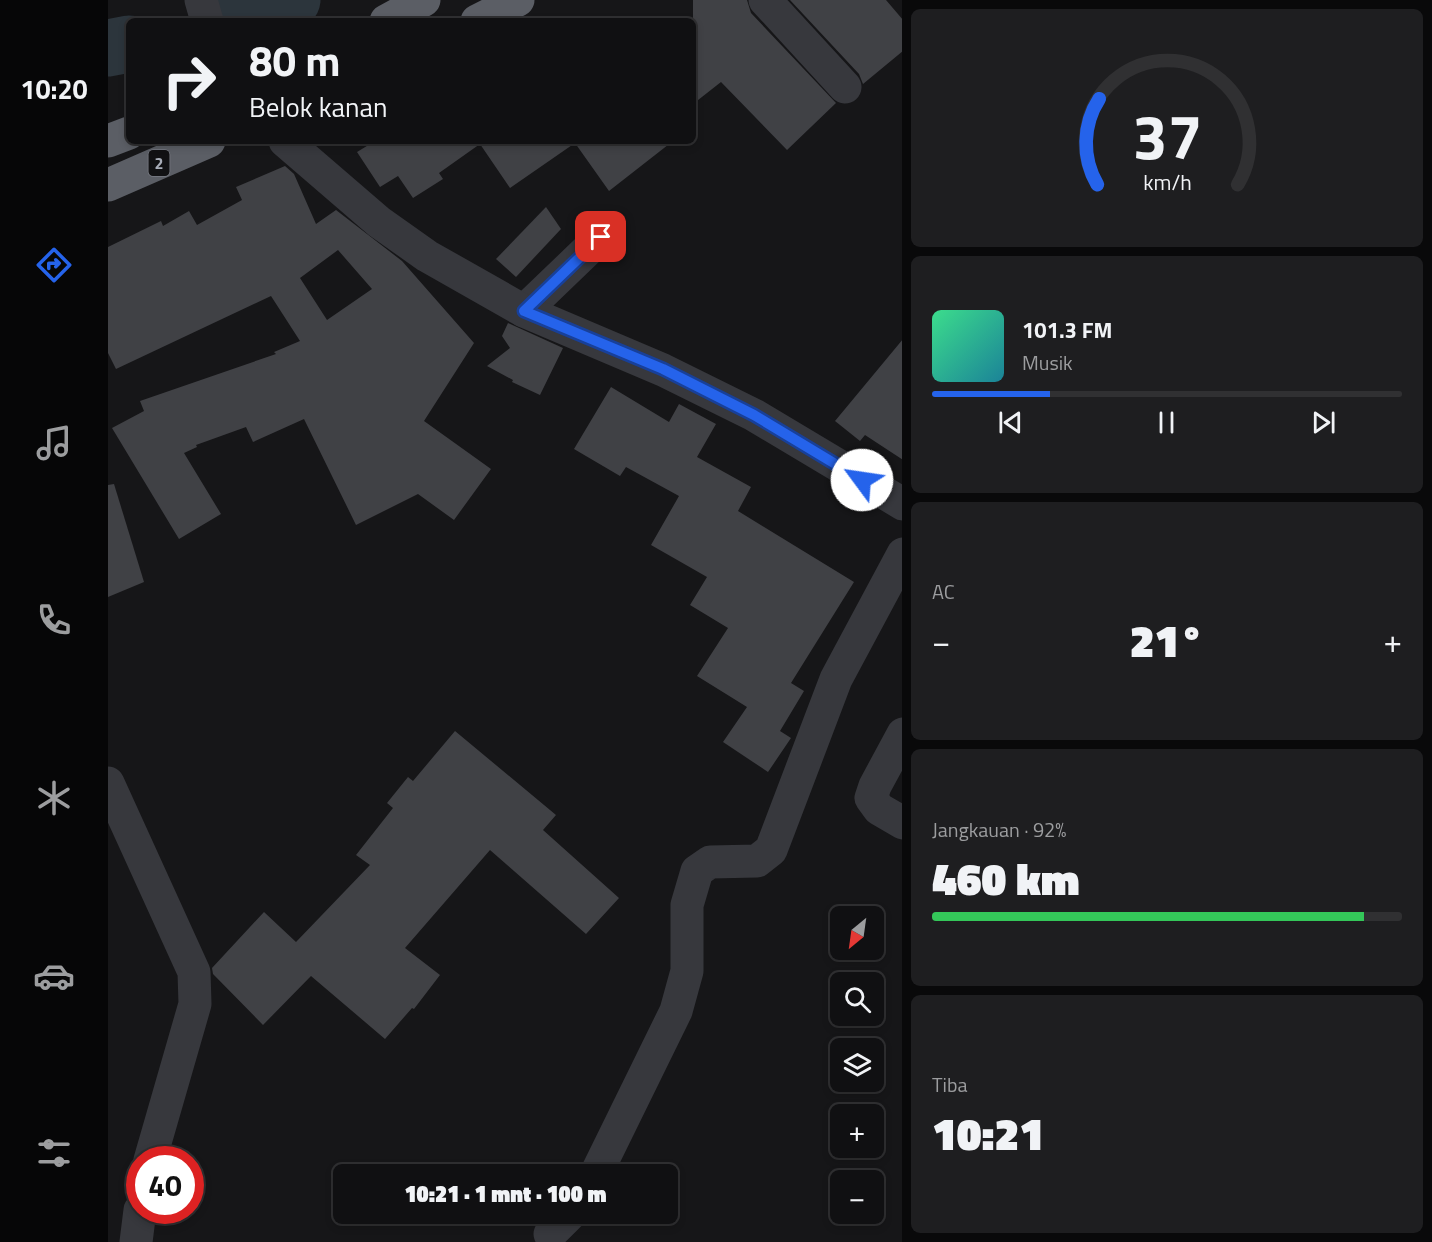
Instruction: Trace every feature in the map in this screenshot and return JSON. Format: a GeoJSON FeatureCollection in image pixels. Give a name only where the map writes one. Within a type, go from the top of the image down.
{"type":"FeatureCollection","features":[{"type":"Feature","properties":{"kind":"highway"},"geometry":{"type":"LineString","coordinates":[[391,18],[424,0]]}},
{"type":"Feature","properties":{"kind":"highway"},"geometry":{"type":"LineString","coordinates":[[483,18],[518,0]]}},
{"type":"Feature","properties":{"kind":"highway","name":"2"},"geometry":{"type":"LineString","coordinates":[[108,141],[126,134]]}},
{"type":"Feature","properties":{"kind":"highway","name":"2"},"geometry":{"type":"LineString","coordinates":[[108,185],[202,144]]}},
{"type":"Feature","properties":{"kind":"street"},"geometry":{"type":"LineString","coordinates":[[765,0],[845,87]]}},
{"type":"Feature","properties":{"kind":"street"},"geometry":{"type":"LineString","coordinates":[[288,144],[379,222],[427,256],[524,311],[663,369],[754,415],[902,503]]}},
{"type":"Feature","properties":{"kind":"street"},"geometry":{"type":"LineString","coordinates":[[524,311],[601,237]]}},
{"type":"Feature","properties":{"kind":"street"},"geometry":{"type":"LineString","coordinates":[[601,1164],[676,1011],[687,971],[687,905],[698,871],[710,862],[757,861],[771,850],[836,679],[902,556]]}},
{"type":"Feature","properties":{"kind":"street"},"geometry":{"type":"LineString","coordinates":[[902,736],[875,786],[872,798],[879,809],[902,822]]}},
{"type":"Feature","properties":{"kind":"street"},"geometry":{"type":"LineString","coordinates":[[108,783],[194,972],[195,1004],[154,1146]]}},
{"type":"Feature","properties":{"kind":"street"},"geometry":{"type":"LineString","coordinates":[[136,1242],[138,1224]]}},
{"type":"Feature","properties":{"kind":"building"},"geometry":{"type":"Polygon","coordinates":[[[693,0],[747,0],[751,13],[836,103],[787,150],[721,82],[696,102],[696,18],[693,18],[693,0]]]}},
{"type":"Feature","properties":{"kind":"building"},"geometry":{"type":"Polygon","coordinates":[[[790,0],[886,0],[902,19],[902,52],[863,84],[859,74],[790,0]]]}},
{"type":"Feature","properties":{"kind":"building"},"geometry":{"type":"Polygon","coordinates":[[[370,144],[480,144],[439,173],[443,179],[413,198],[398,176],[380,187],[357,152],[370,144]]]}},
{"type":"Feature","properties":{"kind":"building"},"geometry":{"type":"Polygon","coordinates":[[[480,144],[574,144],[510,188],[480,144]]]}},
{"type":"Feature","properties":{"kind":"building"},"geometry":{"type":"Polygon","coordinates":[[[576,144],[669,144],[609,191],[576,144]]]}},
{"type":"Feature","properties":{"kind":"building"},"geometry":{"type":"Polygon","coordinates":[[[285,166],[294,174],[316,224],[336,210],[402,261],[474,343],[424,421],[491,469],[454,520],[418,494],[356,525],[304,419],[253,442],[246,427],[196,445],[197,447],[184,453],[221,514],[179,539],[112,428],[144,411],[140,401],[276,354],[274,352],[300,341],[271,296],[116,369],[108,353],[108,247],[161,221],[163,226],[189,211],[197,225],[242,200],[236,187],[285,166]],[[338,250],[300,278],[327,320],[372,289],[338,250]]]}},
{"type":"Feature","properties":{"kind":"building"},"geometry":{"type":"Polygon","coordinates":[[[546,207],[561,229],[516,277],[496,259],[546,207]]]}},
{"type":"Feature","properties":{"kind":"building"},"geometry":{"type":"Polygon","coordinates":[[[508,323],[563,348],[540,395],[512,382],[513,380],[487,366],[510,348],[502,336],[508,323]]]}},
{"type":"Feature","properties":{"kind":"building"},"geometry":{"type":"Polygon","coordinates":[[[902,340],[902,459],[865,435],[860,441],[835,421],[902,340]]]}},
{"type":"Feature","properties":{"kind":"building"},"geometry":{"type":"Polygon","coordinates":[[[611,387],[669,422],[679,404],[716,424],[697,457],[751,487],[738,511],[854,582],[791,683],[804,691],[780,731],[791,738],[768,772],[723,742],[747,707],[697,676],[728,628],[690,605],[707,577],[651,545],[679,496],[626,467],[620,476],[574,449],[611,387]]]}},
{"type":"Feature","properties":{"kind":"building"},"geometry":{"type":"Polygon","coordinates":[[[114,484],[144,582],[108,597],[108,485],[114,484]]]}},
{"type":"Feature","properties":{"kind":"building"},"geometry":{"type":"Polygon","coordinates":[[[455,731],[556,815],[543,830],[619,898],[586,934],[490,850],[405,948],[440,975],[414,1009],[412,1008],[385,1039],[311,976],[263,1025],[213,974],[212,968],[264,912],[296,942],[370,865],[356,855],[393,808],[387,803],[408,777],[413,781],[455,731]]]}},
{"type":"Feature","properties":{"kind":"waterway"},"geometry":{"type":"LineString","coordinates":[[235,18],[292,0]]}},
{"type":"Feature","properties":{"kind":"waterway"},"geometry":{"type":"LineString","coordinates":[[108,48],[126,45]]}},
{"type":"Feature","properties":{"kind":"route"},"geometry":{"type":"LineString","coordinates":[[601,237],[524,311],[663,369],[754,415],[862,480]]}}]}
